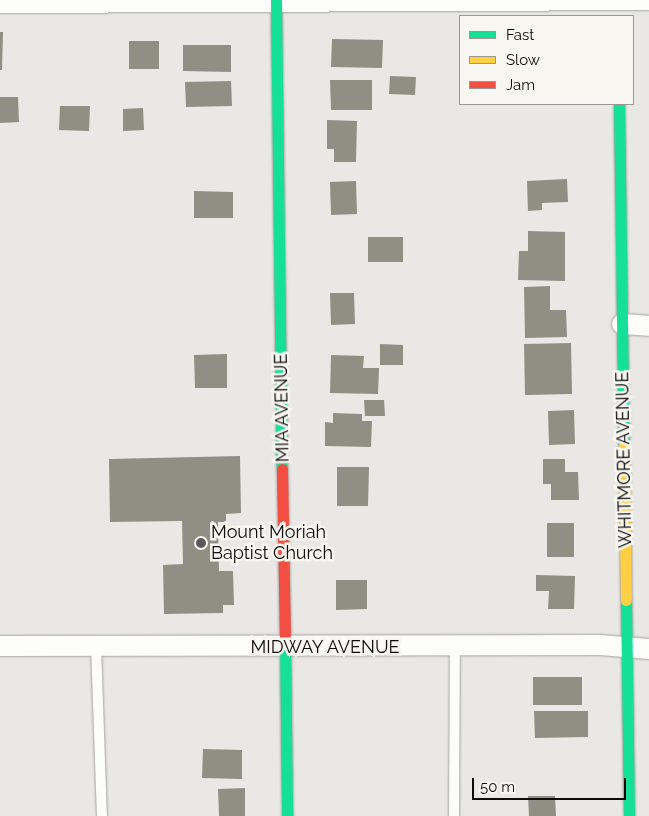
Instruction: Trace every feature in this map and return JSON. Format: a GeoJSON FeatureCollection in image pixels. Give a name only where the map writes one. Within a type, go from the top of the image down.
{"type":"FeatureCollection","features":[{"type":"Feature","properties":{"kind":"street"},"geometry":{"type":"LineString","coordinates":[[617,0],[617,15]]}},
{"type":"Feature","properties":{"kind":"street"},"geometry":{"type":"LineString","coordinates":[[0,3],[649,0]]}},
{"type":"Feature","properties":{"kind":"street","name":"MIA AVENUE"},"geometry":{"type":"LineString","coordinates":[[276,1],[287,816]]}},
{"type":"Feature","properties":{"kind":"street","name":"WHITMORE AVENUE"},"geometry":{"type":"LineString","coordinates":[[619,105],[625,648],[629,816]]}},
{"type":"Feature","properties":{"kind":"street"},"geometry":{"type":"LineString","coordinates":[[622,324],[649,326]]}},
{"type":"Feature","properties":{"kind":"street","name":"MIDWAY AVENUE"},"geometry":{"type":"LineString","coordinates":[[0,646],[600,646],[649,649]]}},
{"type":"Feature","properties":{"kind":"lane"},"geometry":{"type":"LineString","coordinates":[[96,646],[102,816]]}},
{"type":"Feature","properties":{"kind":"lane"},"geometry":{"type":"LineString","coordinates":[[454,816],[455,647]]}},
{"type":"Feature","properties":{"kind":"building"},"geometry":{"type":"Polygon","coordinates":[[[0,32],[3,32],[2,70],[0,70],[0,32]]]}},
{"type":"Feature","properties":{"kind":"building"},"geometry":{"type":"Polygon","coordinates":[[[332,39],[383,40],[382,68],[331,67],[332,39]]]}},
{"type":"Feature","properties":{"kind":"building"},"geometry":{"type":"Polygon","coordinates":[[[129,41],[159,41],[159,69],[129,69],[129,41]]]}},
{"type":"Feature","properties":{"kind":"building"},"geometry":{"type":"Polygon","coordinates":[[[183,45],[231,45],[231,72],[183,71],[183,45]]]}},
{"type":"Feature","properties":{"kind":"building"},"geometry":{"type":"Polygon","coordinates":[[[390,76],[416,77],[415,95],[389,94],[390,76]]]}},
{"type":"Feature","properties":{"kind":"building"},"geometry":{"type":"Polygon","coordinates":[[[330,80],[372,80],[372,110],[331,110],[330,80]]]}},
{"type":"Feature","properties":{"kind":"building"},"geometry":{"type":"Polygon","coordinates":[[[231,81],[232,106],[186,107],[185,82],[231,81]]]}},
{"type":"Feature","properties":{"kind":"building"},"geometry":{"type":"Polygon","coordinates":[[[0,97],[18,97],[19,122],[0,123],[0,97]]]}},
{"type":"Feature","properties":{"kind":"building"},"geometry":{"type":"Polygon","coordinates":[[[60,106],[90,106],[89,131],[59,130],[60,106]]]}},
{"type":"Feature","properties":{"kind":"building"},"geometry":{"type":"Polygon","coordinates":[[[143,108],[144,130],[123,131],[123,109],[143,108]]]}},
{"type":"Feature","properties":{"kind":"building"},"geometry":{"type":"Polygon","coordinates":[[[327,120],[357,121],[356,162],[334,162],[334,149],[327,149],[327,120]]]}},
{"type":"Feature","properties":{"kind":"building"},"geometry":{"type":"Polygon","coordinates":[[[567,179],[568,202],[542,203],[542,210],[528,211],[527,181],[567,179]]]}},
{"type":"Feature","properties":{"kind":"building"},"geometry":{"type":"Polygon","coordinates":[[[356,181],[357,214],[331,215],[330,182],[356,181]]]}},
{"type":"Feature","properties":{"kind":"building"},"geometry":{"type":"Polygon","coordinates":[[[194,191],[233,192],[233,218],[194,218],[194,191]]]}},
{"type":"Feature","properties":{"kind":"building"},"geometry":{"type":"Polygon","coordinates":[[[528,231],[565,232],[565,281],[518,280],[519,251],[528,251],[528,231]]]}},
{"type":"Feature","properties":{"kind":"building"},"geometry":{"type":"Polygon","coordinates":[[[368,237],[403,237],[403,262],[368,262],[368,237]]]}},
{"type":"Feature","properties":{"kind":"building"},"geometry":{"type":"Polygon","coordinates":[[[550,286],[550,310],[566,310],[567,337],[525,338],[524,287],[550,286]]]}},
{"type":"Feature","properties":{"kind":"building"},"geometry":{"type":"Polygon","coordinates":[[[330,293],[354,293],[355,324],[331,325],[330,293]]]}},
{"type":"Feature","properties":{"kind":"building"},"geometry":{"type":"Polygon","coordinates":[[[571,343],[572,394],[525,395],[524,344],[571,343]]]}},
{"type":"Feature","properties":{"kind":"building"},"geometry":{"type":"Polygon","coordinates":[[[380,344],[403,345],[403,365],[380,365],[380,344]]]}},
{"type":"Feature","properties":{"kind":"building"},"geometry":{"type":"Polygon","coordinates":[[[227,354],[227,388],[195,388],[194,355],[227,354]]]}},
{"type":"Feature","properties":{"kind":"building"},"geometry":{"type":"Polygon","coordinates":[[[331,355],[364,356],[363,368],[379,368],[378,394],[330,393],[331,355]]]}},
{"type":"Feature","properties":{"kind":"building"},"geometry":{"type":"Polygon","coordinates":[[[364,400],[384,400],[385,416],[365,416],[364,400]]]}},
{"type":"Feature","properties":{"kind":"building"},"geometry":{"type":"Polygon","coordinates":[[[574,410],[575,444],[549,445],[548,411],[574,410]]]}},
{"type":"Feature","properties":{"kind":"building"},"geometry":{"type":"Polygon","coordinates":[[[333,413],[362,414],[362,421],[372,421],[371,447],[325,446],[325,422],[333,423],[333,413]]]}},
{"type":"Feature","properties":{"kind":"building","name":"Mount Moriah Baptist Church"},"geometry":{"type":"Polygon","coordinates":[[[240,456],[241,513],[226,514],[226,522],[218,522],[219,571],[233,571],[234,605],[223,605],[223,613],[164,614],[163,565],[183,564],[182,521],[110,522],[109,459],[240,456]]]}},
{"type":"Feature","properties":{"kind":"building"},"geometry":{"type":"Polygon","coordinates":[[[543,459],[565,459],[565,472],[578,472],[579,500],[551,500],[551,484],[543,484],[543,459]]]}},
{"type":"Feature","properties":{"kind":"building"},"geometry":{"type":"Polygon","coordinates":[[[337,467],[369,467],[368,506],[337,506],[337,467]]]}},
{"type":"Feature","properties":{"kind":"building"},"geometry":{"type":"Polygon","coordinates":[[[547,523],[574,523],[574,557],[547,557],[547,523]]]}},
{"type":"Feature","properties":{"kind":"building"},"geometry":{"type":"Polygon","coordinates":[[[536,575],[575,576],[574,609],[548,609],[549,591],[536,591],[536,575]]]}},
{"type":"Feature","properties":{"kind":"building"},"geometry":{"type":"Polygon","coordinates":[[[336,580],[367,580],[367,609],[336,610],[336,580]]]}},
{"type":"Feature","properties":{"kind":"building"},"geometry":{"type":"Polygon","coordinates":[[[533,677],[582,677],[582,705],[533,705],[533,677]]]}},
{"type":"Feature","properties":{"kind":"building"},"geometry":{"type":"Polygon","coordinates":[[[534,711],[588,711],[588,737],[535,738],[534,711]]]}},
{"type":"Feature","properties":{"kind":"building"},"geometry":{"type":"Polygon","coordinates":[[[203,749],[242,750],[242,779],[202,778],[203,749]]]}},
{"type":"Feature","properties":{"kind":"building"},"geometry":{"type":"Polygon","coordinates":[[[245,788],[245,816],[219,816],[218,789],[245,788]]]}},
{"type":"Feature","properties":{"kind":"building"},"geometry":{"type":"Polygon","coordinates":[[[528,796],[555,796],[556,816],[529,816],[528,796]]]}},
{"type":"Feature","properties":{"kind":"traffic: fast"},"geometry":{"type":"LineString","coordinates":[[276,0],[282,469]]}},
{"type":"Feature","properties":{"kind":"traffic: fast"},"geometry":{"type":"LineString","coordinates":[[619,105],[624,445]]}},
{"type":"Feature","properties":{"kind":"traffic: fast"},"geometry":{"type":"LineString","coordinates":[[626,600],[629,816]]}},
{"type":"Feature","properties":{"kind":"traffic: fast"},"geometry":{"type":"LineString","coordinates":[[285,640],[287,816]]}},
{"type":"Feature","properties":{"kind":"traffic: slow"},"geometry":{"type":"LineString","coordinates":[[624,445],[626,600]]}},
{"type":"Feature","properties":{"kind":"traffic: jam"},"geometry":{"type":"LineString","coordinates":[[282,469],[285,640]]}},
{"type":"Feature","properties":{"kind":"place","name":"Mount Moriah Baptist Church"},"geometry":{"type":"Point","coordinates":[201,543]}}]}
